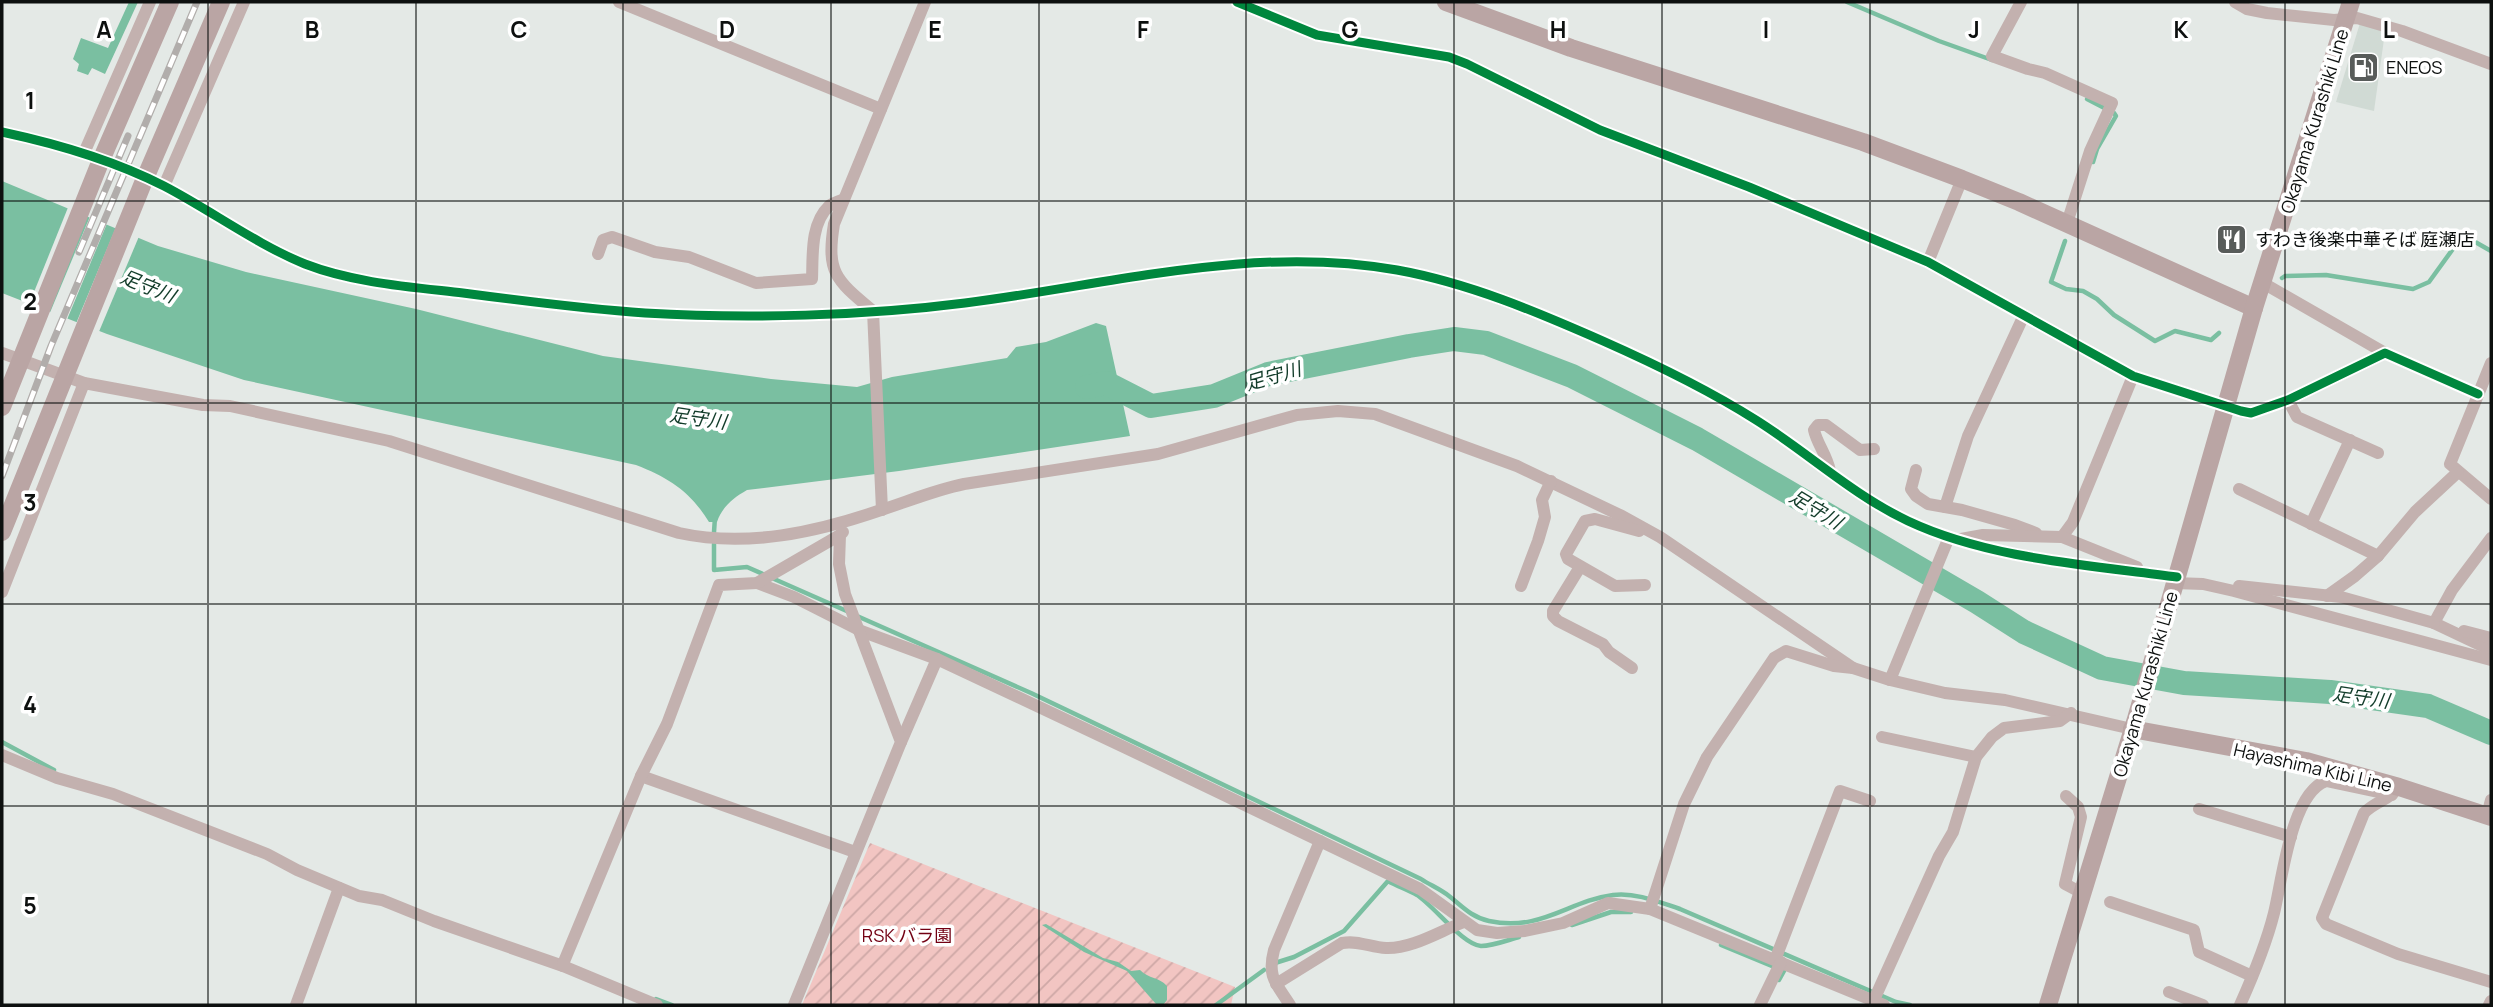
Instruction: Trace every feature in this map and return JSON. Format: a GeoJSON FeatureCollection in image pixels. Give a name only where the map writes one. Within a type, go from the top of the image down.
{"type":"FeatureCollection","features":[{"type":"Feature","properties":{"kind":"main road"},"geometry":{"type":"LineString","coordinates":[[2,532],[75,347],[221,2]]}},
{"type":"Feature","properties":{"kind":"main road"},"geometry":{"type":"LineString","coordinates":[[1446,2],[1571,48],[1863,142],[1962,179],[2067,223],[2254,308]]}},
{"type":"Feature","properties":{"kind":"main road"},"geometry":{"type":"LineString","coordinates":[[2,407],[99,165],[169,5]]}},
{"type":"Feature","properties":{"kind":"main road","name":"Okayama Kurashiki Line"},"geometry":{"type":"LineString","coordinates":[[2048,1005],[2134,724],[2171,582],[2349,8]]}},
{"type":"Feature","properties":{"kind":"main road","name":"Hayashima Kibi Line"},"geometry":{"type":"LineString","coordinates":[[2134,724],[2306,761],[2396,791],[2490,810]]}},
{"type":"Feature","properties":{"kind":"street"},"geometry":{"type":"LineString","coordinates":[[84,153],[150,2]]}},
{"type":"Feature","properties":{"kind":"street"},"geometry":{"type":"LineString","coordinates":[[164,186],[244,2]]}},
{"type":"Feature","properties":{"kind":"street"},"geometry":{"type":"LineString","coordinates":[[619,2],[881,109]]}},
{"type":"Feature","properties":{"kind":"street"},"geometry":{"type":"LineString","coordinates":[[882,506],[874,313],[842,282],[832,265],[830,246],[834,223],[925,2]]}},
{"type":"Feature","properties":{"kind":"street"},"geometry":{"type":"LineString","coordinates":[[1237,2],[1265,7],[1317,35],[1449,57],[1600,130],[1749,187],[1928,262],[2133,376],[2208,400]]}},
{"type":"Feature","properties":{"kind":"street"},"geometry":{"type":"LineString","coordinates":[[2021,2],[1992,55],[2045,73],[2112,103],[2090,151],[2067,223]]}},
{"type":"Feature","properties":{"kind":"street"},"geometry":{"type":"LineString","coordinates":[[2235,2],[2247,9],[2267,13],[2334,20],[2349,8],[2357,18],[2402,31],[2491,64]]}},
{"type":"Feature","properties":{"kind":"street"},"geometry":{"type":"LineString","coordinates":[[2,132],[84,153],[164,186],[306,264],[348,276],[586,309],[765,316],[874,313],[962,304],[1158,271],[1220,264],[1312,261],[1353,263],[1397,270],[1480,292],[1620,348],[1724,401],[1883,508],[1951,539],[2171,582],[2342,597],[2491,638]]}},
{"type":"Feature","properties":{"kind":"street"},"geometry":{"type":"LineString","coordinates":[[1928,262],[1962,179]]}},
{"type":"Feature","properties":{"kind":"street"},"geometry":{"type":"LineString","coordinates":[[597,254],[603,240],[612,237],[645,249],[689,257],[755,283],[812,279],[813,239],[820,219],[829,206],[844,198]]}},
{"type":"Feature","properties":{"kind":"street"},"geometry":{"type":"LineString","coordinates":[[2263,283],[2385,353],[2479,394]]}},
{"type":"Feature","properties":{"kind":"street"},"geometry":{"type":"LineString","coordinates":[[1945,507],[1968,436],[2024,315]]}},
{"type":"Feature","properties":{"kind":"street"},"geometry":{"type":"LineString","coordinates":[[2,353],[84,383],[203,405],[229,406],[389,441],[698,537],[757,539],[789,534],[854,519],[882,506],[935,490],[1158,454],[1297,415],[1339,411],[1375,414],[1517,466],[1660,537],[1853,668]]}},
{"type":"Feature","properties":{"kind":"street"},"geometry":{"type":"LineString","coordinates":[[2241,411],[2251,413],[2288,400],[2385,353]]}},
{"type":"Feature","properties":{"kind":"street"},"geometry":{"type":"LineString","coordinates":[[2491,363],[2450,464],[2491,499]]}},
{"type":"Feature","properties":{"kind":"street"},"geometry":{"type":"LineString","coordinates":[[2062,537],[2073,523],[2133,376]]}},
{"type":"Feature","properties":{"kind":"street"},"geometry":{"type":"LineString","coordinates":[[2,592],[84,383]]}},
{"type":"Feature","properties":{"kind":"street"},"geometry":{"type":"LineString","coordinates":[[2288,400],[2297,417],[2378,453]]}},
{"type":"Feature","properties":{"kind":"street"},"geometry":{"type":"LineString","coordinates":[[1830,471],[1828,456],[1815,436],[1814,430],[1818,425],[1826,425],[1860,450],[1874,449]]}},
{"type":"Feature","properties":{"kind":"street"},"geometry":{"type":"LineString","coordinates":[[2311,524],[2350,440]]}},
{"type":"Feature","properties":{"kind":"street"},"geometry":{"type":"LineString","coordinates":[[1916,470],[1911,488],[1916,496],[1928,504],[2015,524],[2043,536]]}},
{"type":"Feature","properties":{"kind":"street"},"geometry":{"type":"LineString","coordinates":[[2327,596],[2378,556],[2416,512],[2458,472]]}},
{"type":"Feature","properties":{"kind":"street"},"geometry":{"type":"LineString","coordinates":[[1521,586],[1545,517],[1542,500],[1551,481]]}},
{"type":"Feature","properties":{"kind":"street"},"geometry":{"type":"LineString","coordinates":[[2239,489],[2378,556]]}},
{"type":"Feature","properties":{"kind":"street"},"geometry":{"type":"LineString","coordinates":[[564,963],[640,776],[667,724],[719,585],[764,579],[840,535],[854,519]]}},
{"type":"Feature","properties":{"kind":"street"},"geometry":{"type":"LineString","coordinates":[[1644,585],[1615,586],[1580,567],[1568,559],[1566,554],[1586,521],[1595,519],[1660,537]]}},
{"type":"Feature","properties":{"kind":"street"},"geometry":{"type":"LineString","coordinates":[[840,535],[838,565],[848,604],[901,742]]}},
{"type":"Feature","properties":{"kind":"street"},"geometry":{"type":"LineString","coordinates":[[1951,539],[1983,535],[2062,537],[2171,582]]}},
{"type":"Feature","properties":{"kind":"street"},"geometry":{"type":"LineString","coordinates":[[2437,625],[2452,590],[2491,538]]}},
{"type":"Feature","properties":{"kind":"street"},"geometry":{"type":"LineString","coordinates":[[1891,677],[1951,539]]}},
{"type":"Feature","properties":{"kind":"street"},"geometry":{"type":"LineString","coordinates":[[1580,567],[1553,611],[1553,616],[1603,644],[1609,652],[1632,668]]}},
{"type":"Feature","properties":{"kind":"street"},"geometry":{"type":"LineString","coordinates":[[764,579],[794,597],[859,628],[937,659],[1420,889],[1456,925],[1497,933],[1525,931],[1563,923],[1608,903],[1652,903],[1778,960],[1878,999],[1938,856],[1953,832],[1976,757],[1992,737],[2004,728],[2060,721],[2071,713]]}},
{"type":"Feature","properties":{"kind":"street"},"geometry":{"type":"LineString","coordinates":[[2203,584],[2491,660]]}},
{"type":"Feature","properties":{"kind":"street"},"geometry":{"type":"LineString","coordinates":[[2437,625],[2491,650]]}},
{"type":"Feature","properties":{"kind":"street"},"geometry":{"type":"LineString","coordinates":[[1652,903],[1684,804],[1707,757],[1774,658],[1786,651],[1833,666],[1891,677],[1945,693],[2004,700],[2134,724]]}},
{"type":"Feature","properties":{"kind":"street"},"geometry":{"type":"LineString","coordinates":[[794,1005],[937,659]]}},
{"type":"Feature","properties":{"kind":"street"},"geometry":{"type":"LineString","coordinates":[[1882,737],[1976,757]]}},
{"type":"Feature","properties":{"kind":"street"},"geometry":{"type":"LineString","coordinates":[[2,755],[57,778],[113,794],[267,854],[359,896],[383,900],[434,921],[564,963],[657,1005]]}},
{"type":"Feature","properties":{"kind":"street"},"geometry":{"type":"LineString","coordinates":[[640,776],[855,852]]}},
{"type":"Feature","properties":{"kind":"street"},"geometry":{"type":"LineString","coordinates":[[2241,1005],[2273,914],[2291,837],[2306,798],[2317,784],[2326,781],[2396,791],[2390,799],[2372,804],[2364,813],[2322,918],[2326,924],[2398,954],[2491,982]]}},
{"type":"Feature","properties":{"kind":"street"},"geometry":{"type":"LineString","coordinates":[[1760,1005],[1840,791],[1870,801]]}},
{"type":"Feature","properties":{"kind":"street"},"geometry":{"type":"LineString","coordinates":[[2066,796],[2078,807],[2081,817],[2065,884],[2082,893]]}},
{"type":"Feature","properties":{"kind":"street"},"geometry":{"type":"LineString","coordinates":[[2199,809],[2291,837]]}},
{"type":"Feature","properties":{"kind":"street"},"geometry":{"type":"LineString","coordinates":[[1290,1005],[1271,976],[1270,965],[1320,841]]}},
{"type":"Feature","properties":{"kind":"street"},"geometry":{"type":"LineString","coordinates":[[296,1005],[339,888]]}},
{"type":"Feature","properties":{"kind":"street"},"geometry":{"type":"LineString","coordinates":[[2110,902],[2194,930],[2199,952],[2252,976]]}},
{"type":"Feature","properties":{"kind":"street"},"geometry":{"type":"LineString","coordinates":[[1276,984],[1342,943],[1353,941],[1384,948],[1403,947],[1456,925]]}},
{"type":"Feature","properties":{"kind":"street"},"geometry":{"type":"LineString","coordinates":[[2169,992],[2203,1005]]}},
{"type":"Feature","properties":{"kind":"shaded area","name":"ENEOS"},"geometry":{"type":"Polygon","coordinates":[[[2360,23],[2385,32],[2374,111],[2336,102],[2360,23]]]}},
{"type":"Feature","properties":{"kind":"green space","name":"RSK バラ園"},"geometry":{"type":"Polygon","coordinates":[[[870,843],[1235,987],[1231,1005],[802,1005],[870,843]]]}},
{"type":"Feature","properties":{"kind":"water"},"geometry":{"type":"Polygon","coordinates":[[[129,2],[138,2],[105,74],[92,68],[88,75],[77,71],[79,64],[73,59],[81,38],[108,48],[129,2]]]}},
{"type":"Feature","properties":{"kind":"water"},"geometry":{"type":"Polygon","coordinates":[[[2,181],[158,246],[246,272],[416,309],[603,356],[771,379],[857,387],[892,377],[1007,358],[1016,347],[1046,342],[1096,323],[1106,326],[1130,436],[899,471],[747,490],[729,503],[717,522],[709,522],[678,487],[636,465],[244,380],[107,334],[2,293],[2,181]]]}},
{"type":"Feature","properties":{"kind":"water"},"geometry":{"type":"Polygon","coordinates":[[[1046,924],[1103,958],[1118,962],[1131,971],[1140,970],[1161,981],[1167,986],[1167,1000],[1163,1005],[1156,1004],[1127,971],[1084,952],[1042,925],[1046,924]]]}},
{"type":"Feature","properties":{"kind":"pier"},"geometry":{"type":"Polygon","coordinates":[[[69,205],[88,213],[46,314],[28,307],[69,205]]]}},
{"type":"Feature","properties":{"kind":"pier"},"geometry":{"type":"Polygon","coordinates":[[[91,214],[108,221],[66,322],[49,315],[91,214]]]}},
{"type":"Feature","properties":{"kind":"pier"},"geometry":{"type":"Polygon","coordinates":[[[117,225],[140,234],[98,334],[75,326],[117,225]]]}},
{"type":"Feature","properties":{"kind":"waterway"},"geometry":{"type":"LineString","coordinates":[[1847,2],[1992,60]]}},
{"type":"Feature","properties":{"kind":"waterway"},"geometry":{"type":"LineString","coordinates":[[2087,99],[2116,116],[2097,149],[2093,162]]}},
{"type":"Feature","properties":{"kind":"waterway"},"geometry":{"type":"LineString","coordinates":[[2282,278],[2326,275],[2413,289],[2429,282],[2463,235],[2491,251]]}},
{"type":"Feature","properties":{"kind":"waterway"},"geometry":{"type":"LineString","coordinates":[[2065,241],[2051,282],[2066,289],[2083,291],[2155,341],[2175,331],[2211,340],[2219,333]]}},
{"type":"Feature","properties":{"kind":"waterway","name":"足守川"},"geometry":{"type":"LineString","coordinates":[[1087,387],[1106,383],[1151,406],[1214,396],[1268,374],[1409,346],[1454,339],[1486,343],[1572,376],[1697,439],[2024,632],[2102,668],[2184,683],[2330,692],[2428,706],[2491,733]]}},
{"type":"Feature","properties":{"kind":"waterway"},"geometry":{"type":"LineString","coordinates":[[714,532],[715,517]]}},
{"type":"Feature","properties":{"kind":"waterway"},"geometry":{"type":"LineString","coordinates":[[714,544],[714,570],[747,567],[849,612]]}},
{"type":"Feature","properties":{"kind":"waterway"},"geometry":{"type":"LineString","coordinates":[[857,616],[1031,693],[1421,879],[1483,919],[1507,923],[1524,922],[1597,898],[1621,894],[1638,896],[1680,909],[1896,1002],[1910,1005]]}},
{"type":"Feature","properties":{"kind":"waterway"},"geometry":{"type":"LineString","coordinates":[[2,742],[54,770]]}},
{"type":"Feature","properties":{"kind":"waterway"},"geometry":{"type":"LineString","coordinates":[[1275,963],[1294,957],[1344,931],[1388,881],[1417,895],[1474,944],[1490,945],[1519,937]]}},
{"type":"Feature","properties":{"kind":"waterway"},"geometry":{"type":"LineString","coordinates":[[1572,925],[1611,912],[1631,912]]}},
{"type":"Feature","properties":{"kind":"waterway"},"geometry":{"type":"LineString","coordinates":[[1721,945],[1784,971],[1779,980]]}},
{"type":"Feature","properties":{"kind":"waterway"},"geometry":{"type":"LineString","coordinates":[[1216,1005],[1264,970]]}},
{"type":"Feature","properties":{"kind":"waterway"},"geometry":{"type":"LineString","coordinates":[[656,999],[672,1005]]}},
{"type":"Feature","properties":{"kind":"railway"},"geometry":{"type":"LineString","coordinates":[[2,476],[51,346],[197,2]]}},
{"type":"Feature","properties":{"kind":"railway"},"geometry":{"type":"LineString","coordinates":[[79,252],[128,136]]}},
{"type":"Feature","properties":{"kind":"cycle path"},"geometry":{"type":"LineString","coordinates":[[1237,2],[1317,35],[1449,57],[1467,64],[1600,130],[1749,187],[1928,262],[2133,376],[2241,411],[2251,413],[2288,400],[2385,353],[2478,394]]}},
{"type":"Feature","properties":{"kind":"cycle path"},"geometry":{"type":"LineString","coordinates":[[2,132],[44,142],[125,168],[182,196],[269,247],[305,264],[343,276],[599,309],[724,316],[846,313],[965,303],[1235,264],[1343,263],[1397,270],[1450,282],[1528,309],[1661,368],[1756,420],[1888,511],[1939,534],[2040,559],[2177,577]]}},
{"type":"Feature","properties":{"kind":"place","name":"ENEOS"},"geometry":{"type":"Point","coordinates":[2363,67]}},
{"type":"Feature","properties":{"kind":"place","name":"すわき後楽中華そば 庭瀬店"},"geometry":{"type":"Point","coordinates":[2232,239]}}]}
